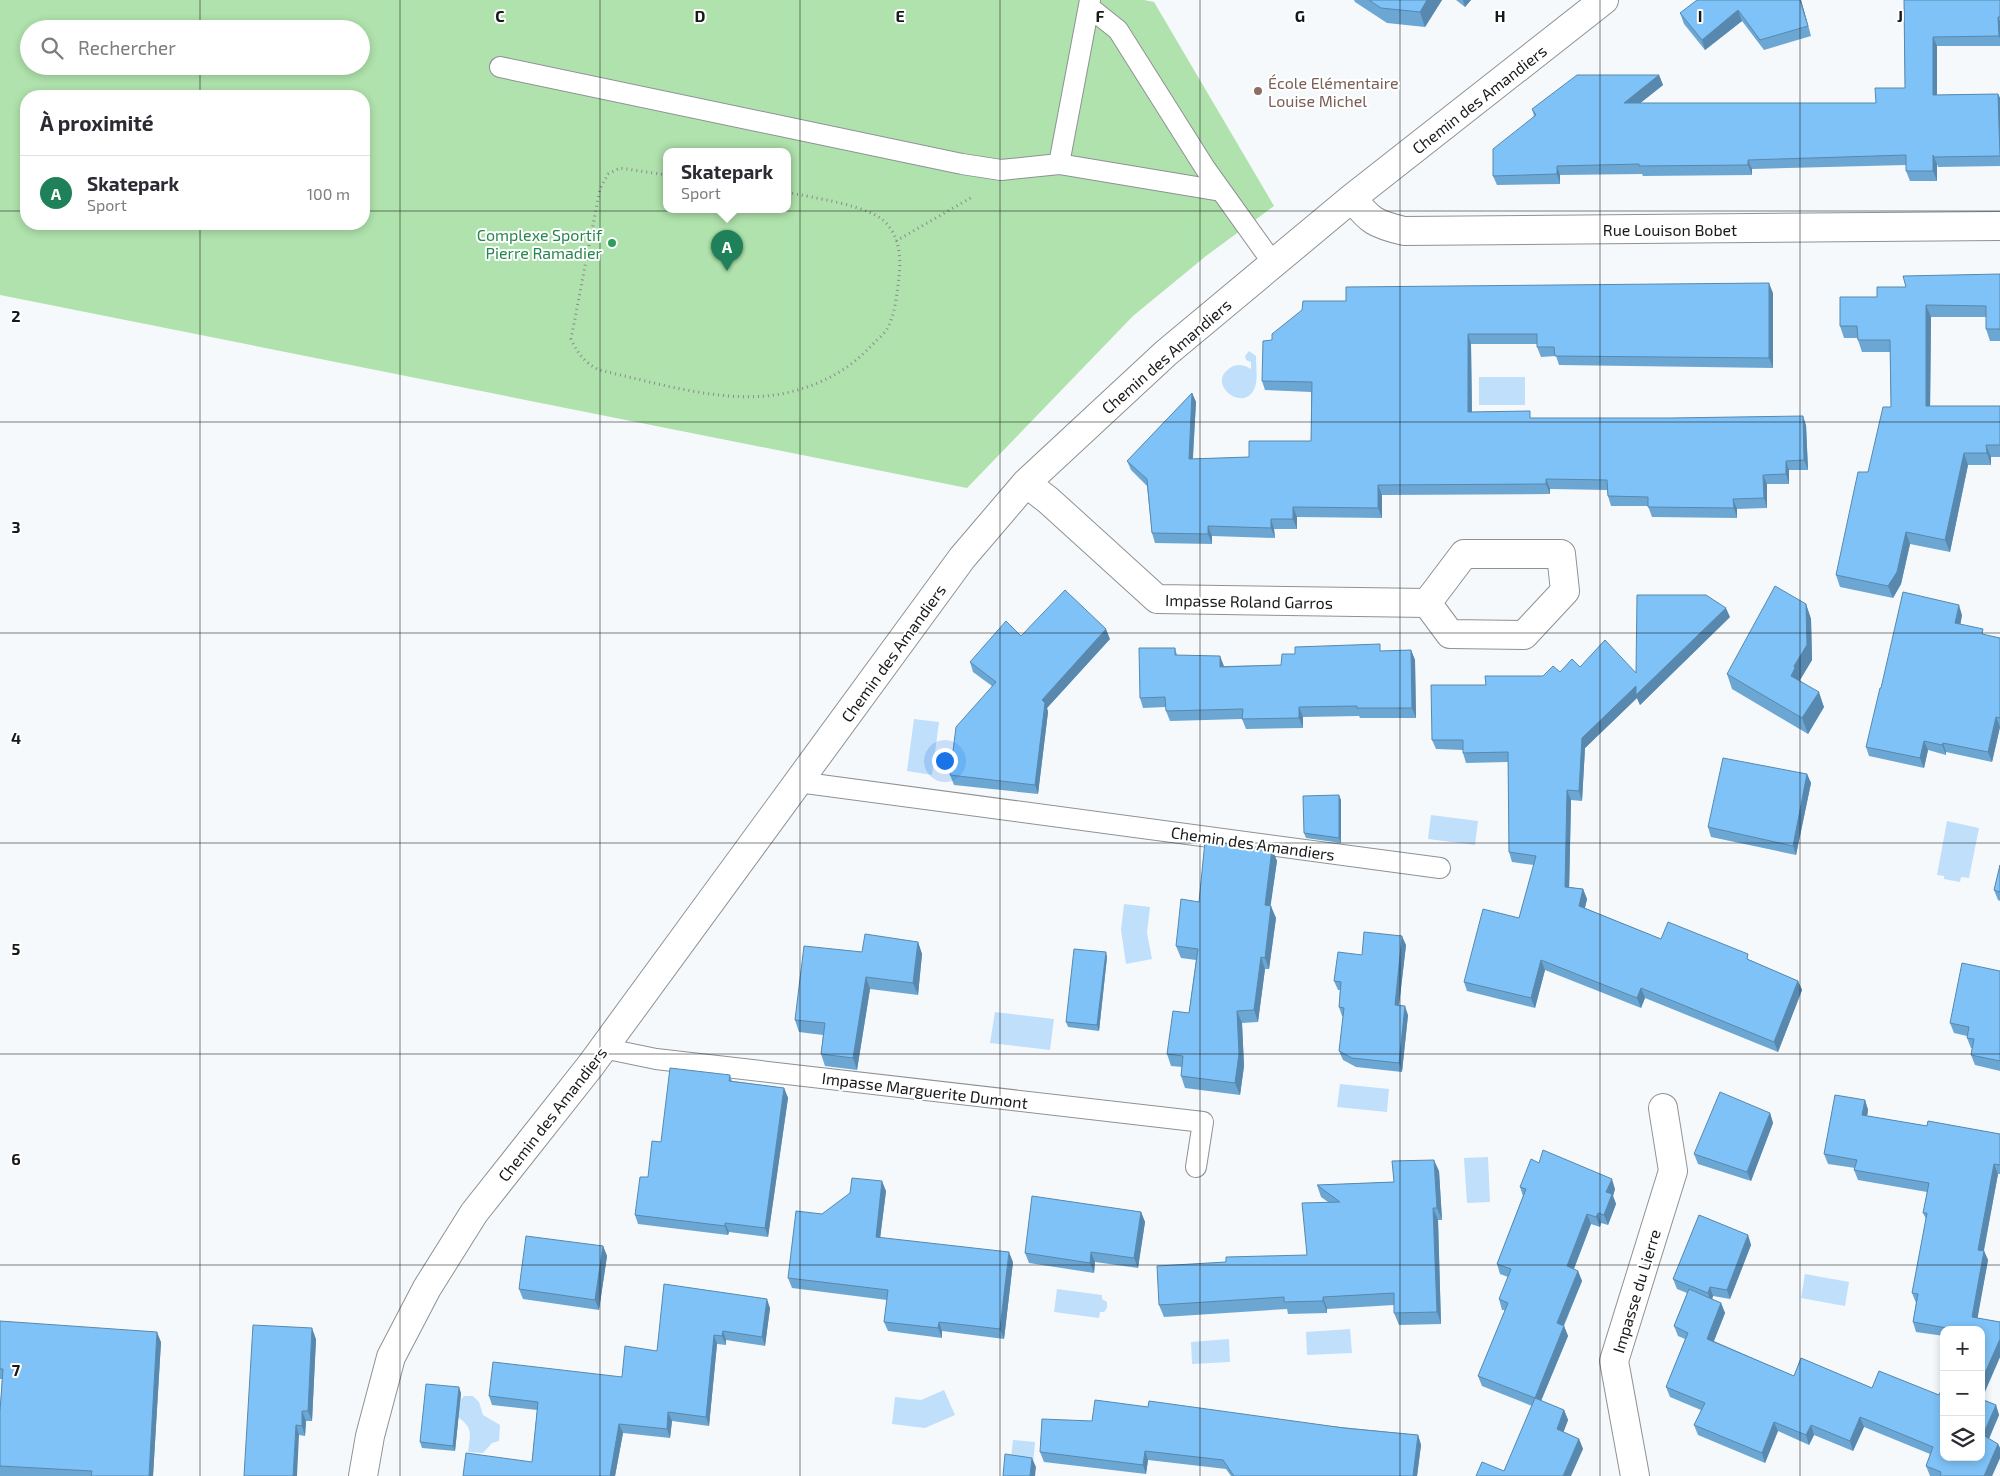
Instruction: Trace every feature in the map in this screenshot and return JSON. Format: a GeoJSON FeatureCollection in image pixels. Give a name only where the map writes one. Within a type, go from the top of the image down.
{"type":"FeatureCollection","features":[{"type":"Feature","properties":{"kind":"street","name":"Chemin des Amandiers"},"geometry":{"type":"LineString","coordinates":[[363,1476],[370,1436],[391,1357],[427,1288],[474,1213],[603,1048],[962,558],[1026,483],[1166,353],[1352,198],[1604,0]]}},
{"type":"Feature","properties":{"kind":"street","name":"Rue Louison Bobet"},"geometry":{"type":"LineString","coordinates":[[1352,198],[1367,217],[1384,226],[1404,231],[2000,226]]}},
{"type":"Feature","properties":{"kind":"street","name":"Impasse Roland Garros"},"geometry":{"type":"LineString","coordinates":[[1026,483],[1048,500],[1157,599],[1427,603]]}},
{"type":"Feature","properties":{"kind":"street"},"geometry":{"type":"LineString","coordinates":[[1464,554],[1561,554],[1565,591],[1524,635],[1450,634],[1427,603],[1464,554]]}},
{"type":"Feature","properties":{"kind":"street","name":"Impasse du Lierre"},"geometry":{"type":"LineString","coordinates":[[1635,1476],[1614,1361],[1673,1171],[1663,1108]]}},
{"type":"Feature","properties":{"kind":"lane"},"geometry":{"type":"LineString","coordinates":[[1059,164],[1089,3]]}},
{"type":"Feature","properties":{"kind":"lane"},"geometry":{"type":"LineString","coordinates":[[1089,3],[1118,30],[1220,191],[1273,263]]}},
{"type":"Feature","properties":{"kind":"lane"},"geometry":{"type":"LineString","coordinates":[[500,67],[962,164],[1001,170],[1059,164],[1220,191]]}},
{"type":"Feature","properties":{"kind":"lane","name":"Chemin des Amandiers"},"geometry":{"type":"LineString","coordinates":[[798,782],[1440,868]]}},
{"type":"Feature","properties":{"kind":"lane","name":"Impasse Marguerite Dumont"},"geometry":{"type":"LineString","coordinates":[[603,1048],[656,1059],[1203,1122],[1196,1167]]}},
{"type":"Feature","properties":{"kind":"path"},"geometry":{"type":"LineString","coordinates":[[663,174],[620,168],[608,174],[600,189],[571,339],[579,355],[587,364],[599,370],[731,396],[766,396],[791,392],[826,380],[847,369],[887,329],[893,311],[900,263],[895,236],[887,223],[875,214],[862,209],[791,193]]}},
{"type":"Feature","properties":{"kind":"green space","name":"Complexe Sportif Pierre Ramadier"},"geometry":{"type":"Polygon","coordinates":[[[0,0],[1144,0],[1154,2],[1274,206],[1206,256],[1133,316],[967,488],[0,295],[0,0]]]}},
{"type":"Feature","properties":{"kind":"water"},"geometry":{"type":"Polygon","coordinates":[[[1249,351],[1256,356],[1256,384],[1250,395],[1236,398],[1224,388],[1222,382],[1223,375],[1235,365],[1251,369],[1251,362],[1246,360],[1245,356],[1249,351]]]}},
{"type":"Feature","properties":{"kind":"water"},"geometry":{"type":"Polygon","coordinates":[[[1479,377],[1525,377],[1525,405],[1479,405],[1479,377]]]}},
{"type":"Feature","properties":{"kind":"water"},"geometry":{"type":"Polygon","coordinates":[[[914,719],[939,722],[932,775],[907,771],[914,719]]]}},
{"type":"Feature","properties":{"kind":"water"},"geometry":{"type":"Polygon","coordinates":[[[1431,815],[1478,821],[1475,845],[1428,839],[1431,815]]]}},
{"type":"Feature","properties":{"kind":"water"},"geometry":{"type":"Polygon","coordinates":[[[1947,821],[1979,828],[1969,878],[1961,877],[1960,882],[1944,879],[1944,876],[1937,875],[1947,821]]]}},
{"type":"Feature","properties":{"kind":"water"},"geometry":{"type":"Polygon","coordinates":[[[1124,904],[1150,907],[1147,933],[1152,959],[1126,964],[1121,930],[1124,904]]]}},
{"type":"Feature","properties":{"kind":"water"},"geometry":{"type":"Polygon","coordinates":[[[995,1012],[1054,1019],[1050,1050],[990,1043],[995,1012]]]}},
{"type":"Feature","properties":{"kind":"water"},"geometry":{"type":"Polygon","coordinates":[[[1340,1084],[1389,1089],[1387,1112],[1337,1107],[1340,1084]]]}},
{"type":"Feature","properties":{"kind":"water"},"geometry":{"type":"Polygon","coordinates":[[[1488,1157],[1490,1202],[1467,1203],[1464,1158],[1488,1157]]]}},
{"type":"Feature","properties":{"kind":"water"},"geometry":{"type":"Polygon","coordinates":[[[1805,1274],[1849,1282],[1845,1306],[1801,1298],[1805,1274]]]}},
{"type":"Feature","properties":{"kind":"water"},"geometry":{"type":"Polygon","coordinates":[[[1057,1289],[1102,1295],[1102,1299],[1107,1302],[1107,1308],[1104,1312],[1100,1312],[1099,1318],[1054,1312],[1057,1289]]]}},
{"type":"Feature","properties":{"kind":"water"},"geometry":{"type":"Polygon","coordinates":[[[1350,1329],[1352,1353],[1307,1355],[1306,1332],[1350,1329]]]}},
{"type":"Feature","properties":{"kind":"water"},"geometry":{"type":"Polygon","coordinates":[[[1229,1339],[1230,1362],[1192,1364],[1191,1342],[1229,1339]]]}},
{"type":"Feature","properties":{"kind":"water"},"geometry":{"type":"Polygon","coordinates":[[[944,1390],[955,1415],[925,1428],[892,1424],[895,1397],[921,1400],[944,1390]]]}},
{"type":"Feature","properties":{"kind":"water"},"geometry":{"type":"Polygon","coordinates":[[[464,1396],[473,1396],[479,1402],[483,1415],[500,1425],[499,1441],[492,1443],[483,1453],[468,1452],[470,1432],[467,1425],[458,1417],[458,1403],[464,1396]]]}},
{"type":"Feature","properties":{"kind":"water"},"geometry":{"type":"Polygon","coordinates":[[[1013,1440],[1035,1442],[1032,1476],[1009,1476],[1013,1440]]]}},
{"type":"Feature","properties":{"kind":"building"},"geometry":{"type":"Polygon","coordinates":[[[1369,0],[1427,0],[1420,12],[1381,8],[1369,0]]]}},
{"type":"Feature","properties":{"kind":"building"},"geometry":{"type":"Polygon","coordinates":[[[1697,0],[1800,0],[1808,26],[1760,40],[1738,10],[1702,40],[1680,13],[1697,0]]]}},
{"type":"Feature","properties":{"kind":"building"},"geometry":{"type":"Polygon","coordinates":[[[1904,0],[2000,0],[2000,17],[1998,17],[1999,36],[1933,37],[1933,95],[1998,94],[2000,156],[1934,157],[1933,155],[1933,171],[1906,171],[1906,155],[1748,160],[1748,165],[1639,166],[1639,164],[1557,166],[1557,174],[1493,176],[1493,149],[1536,115],[1532,109],[1577,75],[1659,75],[1624,103],[1876,103],[1875,88],[1905,88],[1904,0]]]}},
{"type":"Feature","properties":{"kind":"building"},"geometry":{"type":"Polygon","coordinates":[[[2000,274],[2000,329],[1986,329],[1986,306],[1926,305],[1926,406],[2000,406],[2000,445],[1986,445],[1987,453],[1964,453],[1945,540],[1906,532],[1897,572],[1888,586],[1836,575],[1858,472],[1868,472],[1883,407],[1891,407],[1890,340],[1858,340],[1857,326],[1840,326],[1840,297],[1877,297],[1877,287],[1906,287],[1903,276],[2000,274]]]}},
{"type":"Feature","properties":{"kind":"building"},"geometry":{"type":"Polygon","coordinates":[[[1769,283],[1769,358],[1555,356],[1554,347],[1537,347],[1537,334],[1468,334],[1468,412],[1530,411],[1530,418],[1803,416],[1804,460],[1786,461],[1786,474],[1763,475],[1764,498],[1733,499],[1734,508],[1648,507],[1648,497],[1608,496],[1607,480],[1546,479],[1546,484],[1378,485],[1378,508],[1293,507],[1293,519],[1271,519],[1271,528],[1208,526],[1208,534],[1152,533],[1147,479],[1127,461],[1192,393],[1189,459],[1249,457],[1249,441],[1311,441],[1312,382],[1262,381],[1263,341],[1272,340],[1272,334],[1302,310],[1303,301],[1346,301],[1346,287],[1769,283]]]}},
{"type":"Feature","properties":{"kind":"building"},"geometry":{"type":"Polygon","coordinates":[[[1775,586],[1806,604],[1807,645],[1794,666],[1795,668],[1791,676],[1819,692],[1802,718],[1727,674],[1775,586]]]}},
{"type":"Feature","properties":{"kind":"building"},"geometry":{"type":"Polygon","coordinates":[[[1065,590],[1106,629],[1042,700],[1045,703],[1035,785],[950,775],[956,727],[996,682],[970,662],[1006,621],[1021,636],[1065,590]]]}},
{"type":"Feature","properties":{"kind":"building"},"geometry":{"type":"Polygon","coordinates":[[[1903,592],[1959,605],[1955,623],[1983,629],[1982,634],[2000,638],[2000,718],[1996,717],[1988,752],[1924,741],[1920,758],[1866,747],[1903,592]]]}},
{"type":"Feature","properties":{"kind":"building"},"geometry":{"type":"Polygon","coordinates":[[[1637,595],[1706,595],[1726,608],[1636,695],[1636,686],[1582,738],[1579,791],[1567,790],[1565,887],[1583,889],[1579,906],[1661,939],[1668,922],[1748,954],[1747,959],[1798,981],[1774,1042],[1641,988],[1637,998],[1541,960],[1531,998],[1464,982],[1483,909],[1519,918],[1536,856],[1509,852],[1508,752],[1463,753],[1463,740],[1432,740],[1431,685],[1486,685],[1485,676],[1543,676],[1553,666],[1560,672],[1572,659],[1580,667],[1605,640],[1636,673],[1637,595]]]}},
{"type":"Feature","properties":{"kind":"building"},"geometry":{"type":"Polygon","coordinates":[[[1380,644],[1380,651],[1411,650],[1412,708],[1357,708],[1357,706],[1299,707],[1299,718],[1242,719],[1243,709],[1166,711],[1165,697],[1140,698],[1139,648],[1175,648],[1175,655],[1220,656],[1220,667],[1281,665],[1282,654],[1295,654],[1295,647],[1380,644]]]}},
{"type":"Feature","properties":{"kind":"building"},"geometry":{"type":"Polygon","coordinates":[[[1723,758],[1807,774],[1793,846],[1708,827],[1723,758]]]}},
{"type":"Feature","properties":{"kind":"building"},"geometry":{"type":"Polygon","coordinates":[[[1339,795],[1339,838],[1304,833],[1303,796],[1339,795]]]}},
{"type":"Feature","properties":{"kind":"building"},"geometry":{"type":"Polygon","coordinates":[[[1205,841],[1272,849],[1265,905],[1271,906],[1265,958],[1261,957],[1254,1010],[1237,1011],[1239,1054],[1235,1083],[1181,1076],[1183,1056],[1167,1054],[1173,1011],[1189,1013],[1198,949],[1176,946],[1181,899],[1199,902],[1205,841]]]}},
{"type":"Feature","properties":{"kind":"building"},"geometry":{"type":"Polygon","coordinates":[[[2000,865],[2000,892],[1994,890],[2000,865]]]}},
{"type":"Feature","properties":{"kind":"building"},"geometry":{"type":"Polygon","coordinates":[[[1364,932],[1402,936],[1395,1005],[1405,1006],[1399,1063],[1352,1058],[1339,1051],[1344,1008],[1339,1007],[1341,982],[1334,981],[1338,952],[1362,955],[1364,932]]]}},
{"type":"Feature","properties":{"kind":"building"},"geometry":{"type":"Polygon","coordinates":[[[865,934],[918,942],[913,983],[866,977],[853,1058],[821,1054],[825,1023],[795,1020],[804,946],[862,952],[865,934]]]}},
{"type":"Feature","properties":{"kind":"building"},"geometry":{"type":"Polygon","coordinates":[[[1074,949],[1106,952],[1097,1025],[1066,1022],[1074,949]]]}},
{"type":"Feature","properties":{"kind":"building"},"geometry":{"type":"Polygon","coordinates":[[[1962,963],[2000,971],[2000,1061],[1971,1055],[1974,1039],[1967,1038],[1969,1027],[1950,1023],[1962,963]]]}},
{"type":"Feature","properties":{"kind":"building"},"geometry":{"type":"Polygon","coordinates":[[[670,1068],[730,1075],[729,1081],[784,1088],[765,1228],[725,1223],[725,1226],[635,1215],[640,1177],[648,1177],[652,1141],[661,1142],[670,1068]]]}},
{"type":"Feature","properties":{"kind":"building"},"geometry":{"type":"Polygon","coordinates":[[[1720,1092],[1770,1113],[1747,1172],[1694,1154],[1720,1092]]]}},
{"type":"Feature","properties":{"kind":"building"},"geometry":{"type":"Polygon","coordinates":[[[1835,1095],[1865,1100],[1862,1115],[1927,1126],[1928,1121],[2000,1134],[2000,1165],[1994,1164],[1978,1250],[1984,1251],[1972,1317],[2000,1322],[2000,1339],[1985,1373],[1985,1326],[1940,1327],[1913,1322],[1918,1294],[1912,1293],[1927,1213],[1923,1213],[1929,1183],[1854,1170],[1857,1160],[1824,1154],[1835,1095]]]}},
{"type":"Feature","properties":{"kind":"building"},"geometry":{"type":"Polygon","coordinates":[[[1543,1150],[1612,1179],[1606,1192],[1612,1194],[1604,1215],[1598,1213],[1596,1217],[1587,1214],[1567,1266],[1578,1271],[1557,1323],[1564,1326],[1535,1398],[1478,1376],[1508,1303],[1499,1299],[1511,1269],[1497,1264],[1526,1189],[1520,1187],[1531,1159],[1539,1163],[1543,1150]]]}},
{"type":"Feature","properties":{"kind":"building"},"geometry":{"type":"Polygon","coordinates":[[[1434,1160],[1437,1208],[1433,1208],[1437,1312],[1394,1313],[1394,1293],[1323,1297],[1323,1301],[1284,1302],[1284,1297],[1159,1305],[1157,1266],[1226,1262],[1226,1257],[1307,1255],[1302,1203],[1340,1202],[1317,1185],[1394,1182],[1392,1161],[1434,1160]]]}},
{"type":"Feature","properties":{"kind":"building"},"geometry":{"type":"Polygon","coordinates":[[[852,1178],[882,1181],[876,1237],[1009,1252],[1000,1329],[939,1322],[938,1328],[884,1322],[888,1290],[788,1278],[796,1211],[822,1214],[850,1193],[852,1178]]]}},
{"type":"Feature","properties":{"kind":"building"},"geometry":{"type":"Polygon","coordinates":[[[1032,1196],[1141,1212],[1134,1258],[1091,1252],[1090,1263],[1025,1253],[1032,1196]]]}},
{"type":"Feature","properties":{"kind":"building"},"geometry":{"type":"Polygon","coordinates":[[[1699,1215],[1748,1235],[1727,1290],[1710,1287],[1708,1293],[1673,1279],[1699,1215]]]}},
{"type":"Feature","properties":{"kind":"building"},"geometry":{"type":"Polygon","coordinates":[[[526,1236],[603,1246],[595,1300],[519,1289],[526,1236]]]}},
{"type":"Feature","properties":{"kind":"building"},"geometry":{"type":"Polygon","coordinates":[[[664,1284],[767,1299],[762,1337],[723,1331],[722,1336],[714,1335],[706,1417],[668,1412],[667,1429],[619,1424],[610,1476],[463,1476],[466,1453],[532,1462],[538,1402],[489,1396],[493,1362],[622,1377],[625,1346],[657,1351],[664,1284]]]}},
{"type":"Feature","properties":{"kind":"building"},"geometry":{"type":"Polygon","coordinates":[[[1689,1289],[1721,1303],[1707,1339],[1794,1376],[1801,1358],[1872,1388],[1879,1371],[1939,1395],[1940,1393],[1940,1461],[1985,1461],[1985,1436],[1998,1444],[1984,1476],[1940,1476],[1941,1472],[1926,1466],[1933,1447],[1860,1417],[1850,1441],[1811,1425],[1806,1435],[1774,1422],[1762,1453],[1694,1425],[1705,1403],[1666,1387],[1688,1333],[1674,1326],[1689,1289]]]}},
{"type":"Feature","properties":{"kind":"building"},"geometry":{"type":"Polygon","coordinates":[[[0,1321],[157,1332],[149,1476],[91,1476],[92,1471],[0,1466],[0,1411],[3,1369],[0,1369],[0,1321]]]}},
{"type":"Feature","properties":{"kind":"building"},"geometry":{"type":"Polygon","coordinates":[[[253,1325],[312,1328],[308,1411],[302,1411],[302,1426],[296,1425],[293,1476],[244,1476],[253,1325]]]}},
{"type":"Feature","properties":{"kind":"building"},"geometry":{"type":"Polygon","coordinates":[[[426,1384],[459,1387],[453,1446],[420,1442],[426,1384]]]}},
{"type":"Feature","properties":{"kind":"building"},"geometry":{"type":"Polygon","coordinates":[[[1535,1398],[1564,1410],[1557,1429],[1579,1439],[1563,1476],[1476,1476],[1482,1462],[1504,1471],[1535,1398]]]}},
{"type":"Feature","properties":{"kind":"building"},"geometry":{"type":"Polygon","coordinates":[[[1095,1400],[1148,1407],[1149,1401],[1344,1428],[1418,1435],[1413,1476],[1234,1476],[1223,1460],[1145,1451],[1143,1465],[1040,1452],[1042,1419],[1092,1421],[1095,1400]]]}},
{"type":"Feature","properties":{"kind":"building"},"geometry":{"type":"Polygon","coordinates":[[[1985,1401],[1996,1405],[1985,1430],[1985,1401]]]}},
{"type":"Feature","properties":{"kind":"building"},"geometry":{"type":"Polygon","coordinates":[[[1005,1454],[1032,1458],[1030,1476],[1003,1476],[1005,1454]]]}},
{"type":"Feature","properties":{"kind":"place","name":"École Elémentaire Louise Michel"},"geometry":{"type":"Point","coordinates":[1258,91]}},
{"type":"Feature","properties":{"kind":"place","name":"Complexe Sportif Pierre Ramadier"},"geometry":{"type":"Point","coordinates":[612,243]}},
{"type":"Feature","properties":{"kind":"place","name":"Skatepark"},"geometry":{"type":"Point","coordinates":[727,271]}}]}
